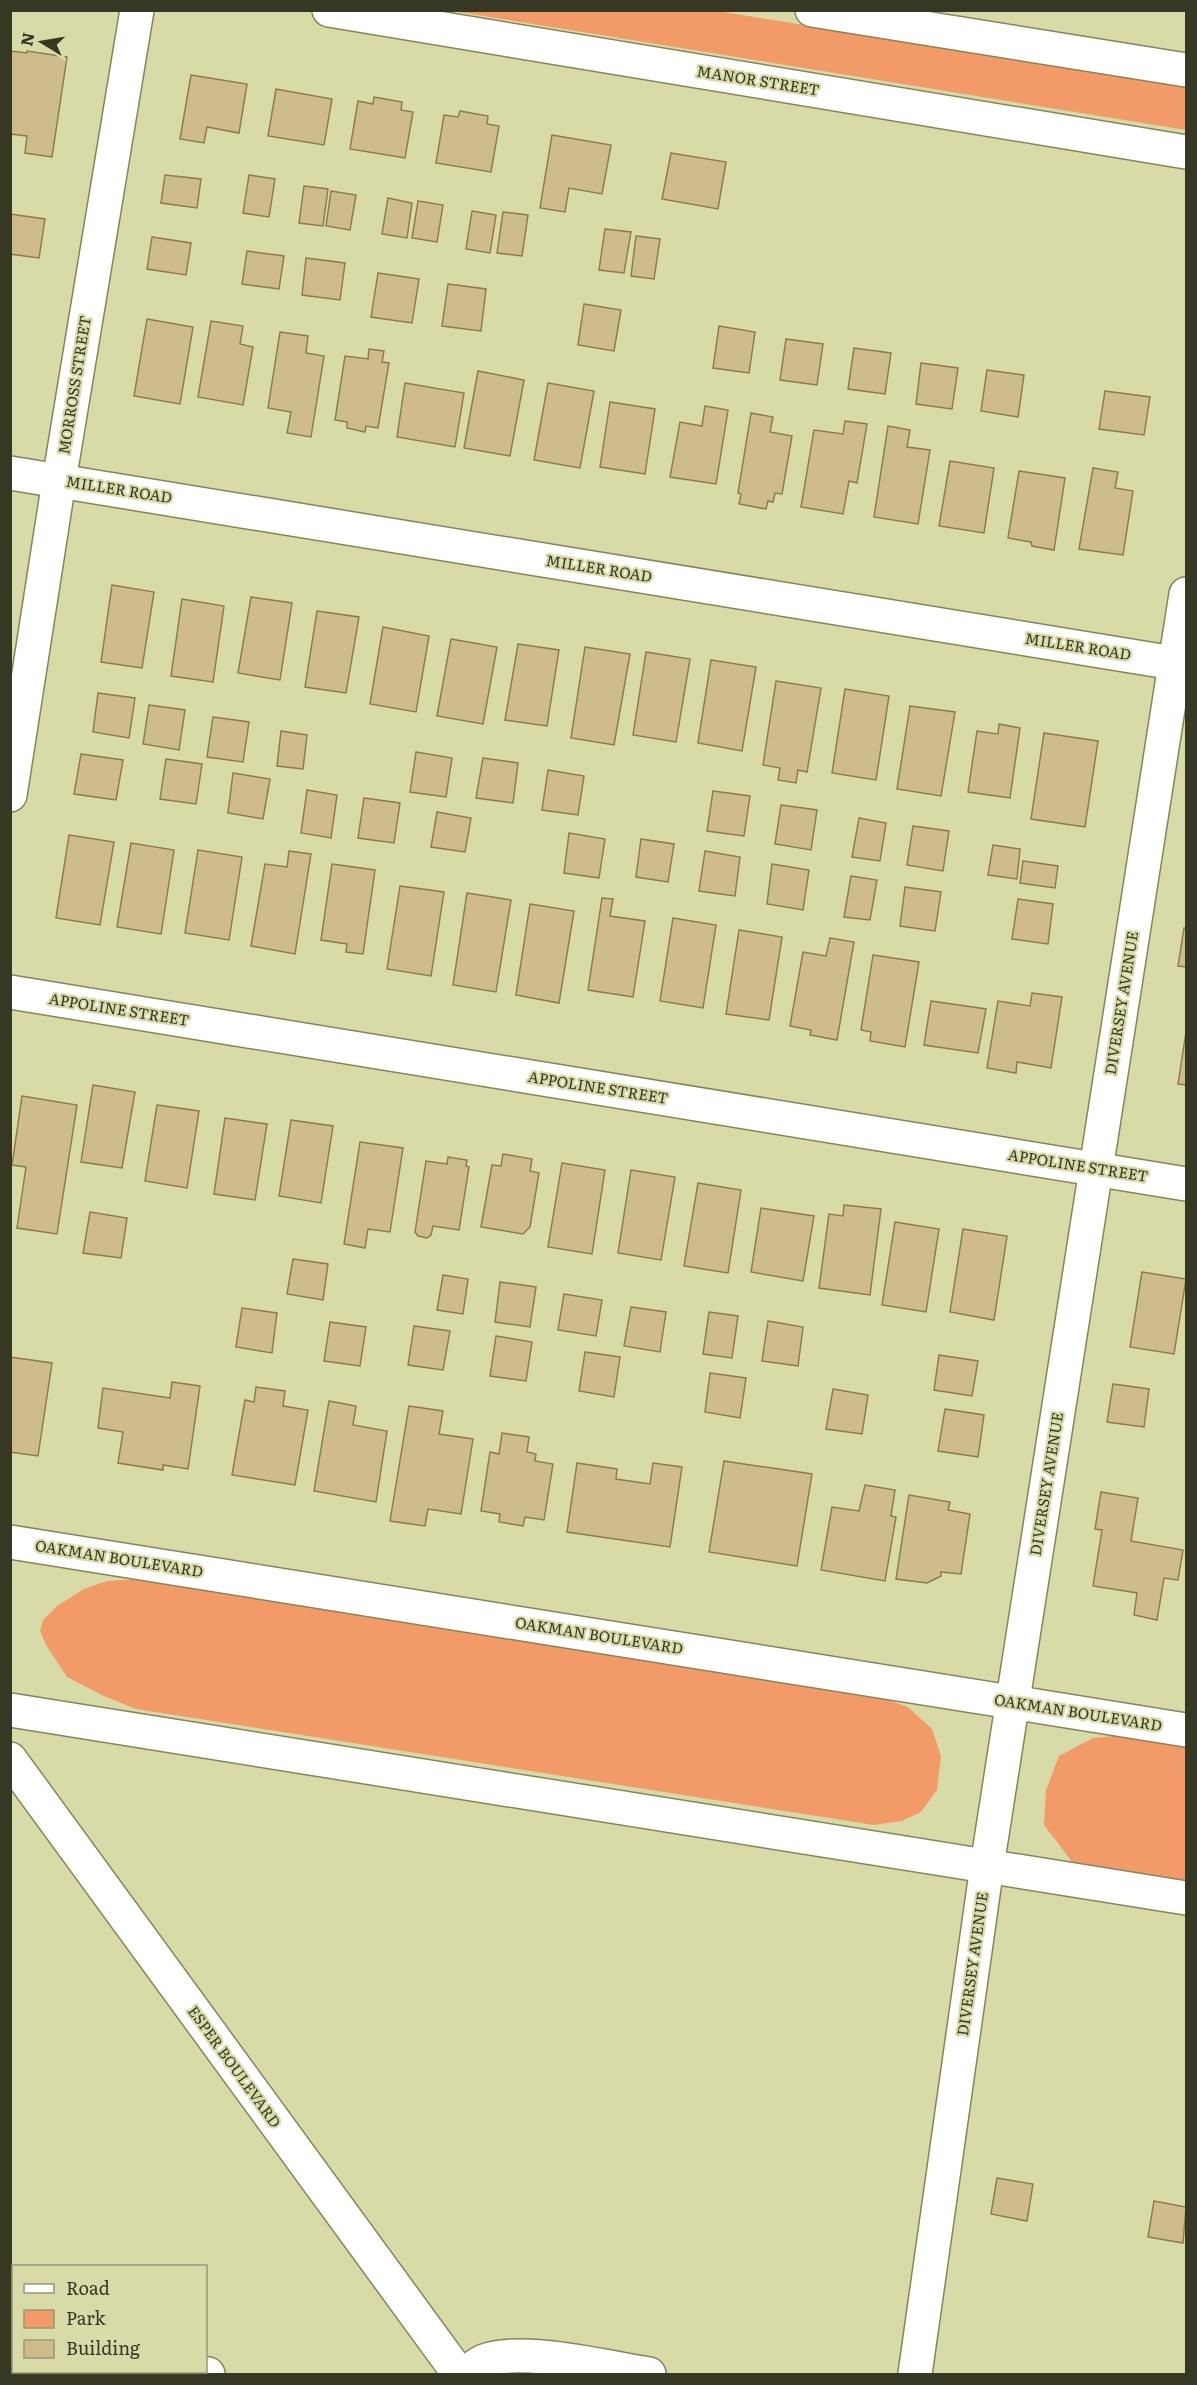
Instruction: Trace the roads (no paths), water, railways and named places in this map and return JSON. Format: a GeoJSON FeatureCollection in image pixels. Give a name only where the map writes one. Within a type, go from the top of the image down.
{"type":"FeatureCollection","features":[{"type":"Feature","properties":{"kind":"street","name":"MORROSS STREET"},"geometry":{"type":"LineString","coordinates":[[10,795],[137,10]]}},
{"type":"Feature","properties":{"kind":"street","name":"MANOR STREET"},"geometry":{"type":"LineString","coordinates":[[329,10],[1186,152]]}},
{"type":"Feature","properties":{"kind":"street"},"geometry":{"type":"LineString","coordinates":[[812,10],[1186,70]]}},
{"type":"Feature","properties":{"kind":"street","name":"MILLER ROAD"},"geometry":{"type":"LineString","coordinates":[[10,473],[1181,664]]}},
{"type":"Feature","properties":{"kind":"street","name":"DIVERSEY AVENUE"},"geometry":{"type":"LineString","coordinates":[[915,2374],[987,1866],[1096,1169],[1181,664],[1186,594]]}},
{"type":"Feature","properties":{"kind":"street","name":"APPOLINE STREET"},"geometry":{"type":"LineString","coordinates":[[10,992],[1186,1184]]}},
{"type":"Feature","properties":{"kind":"street","name":"OAKMAN BOULEVARD"},"geometry":{"type":"LineString","coordinates":[[10,1542],[1186,1730]]}},
{"type":"Feature","properties":{"kind":"street"},"geometry":{"type":"LineString","coordinates":[[10,1710],[1186,1898]]}},
{"type":"Feature","properties":{"kind":"street","name":"ESPER BOULEVARD"},"geometry":{"type":"LineString","coordinates":[[10,1759],[459,2374]]}},
{"type":"Feature","properties":{"kind":"street"},"geometry":{"type":"LineString","coordinates":[[465,2374],[483,2361],[507,2356],[528,2356],[649,2374]]}}]}
